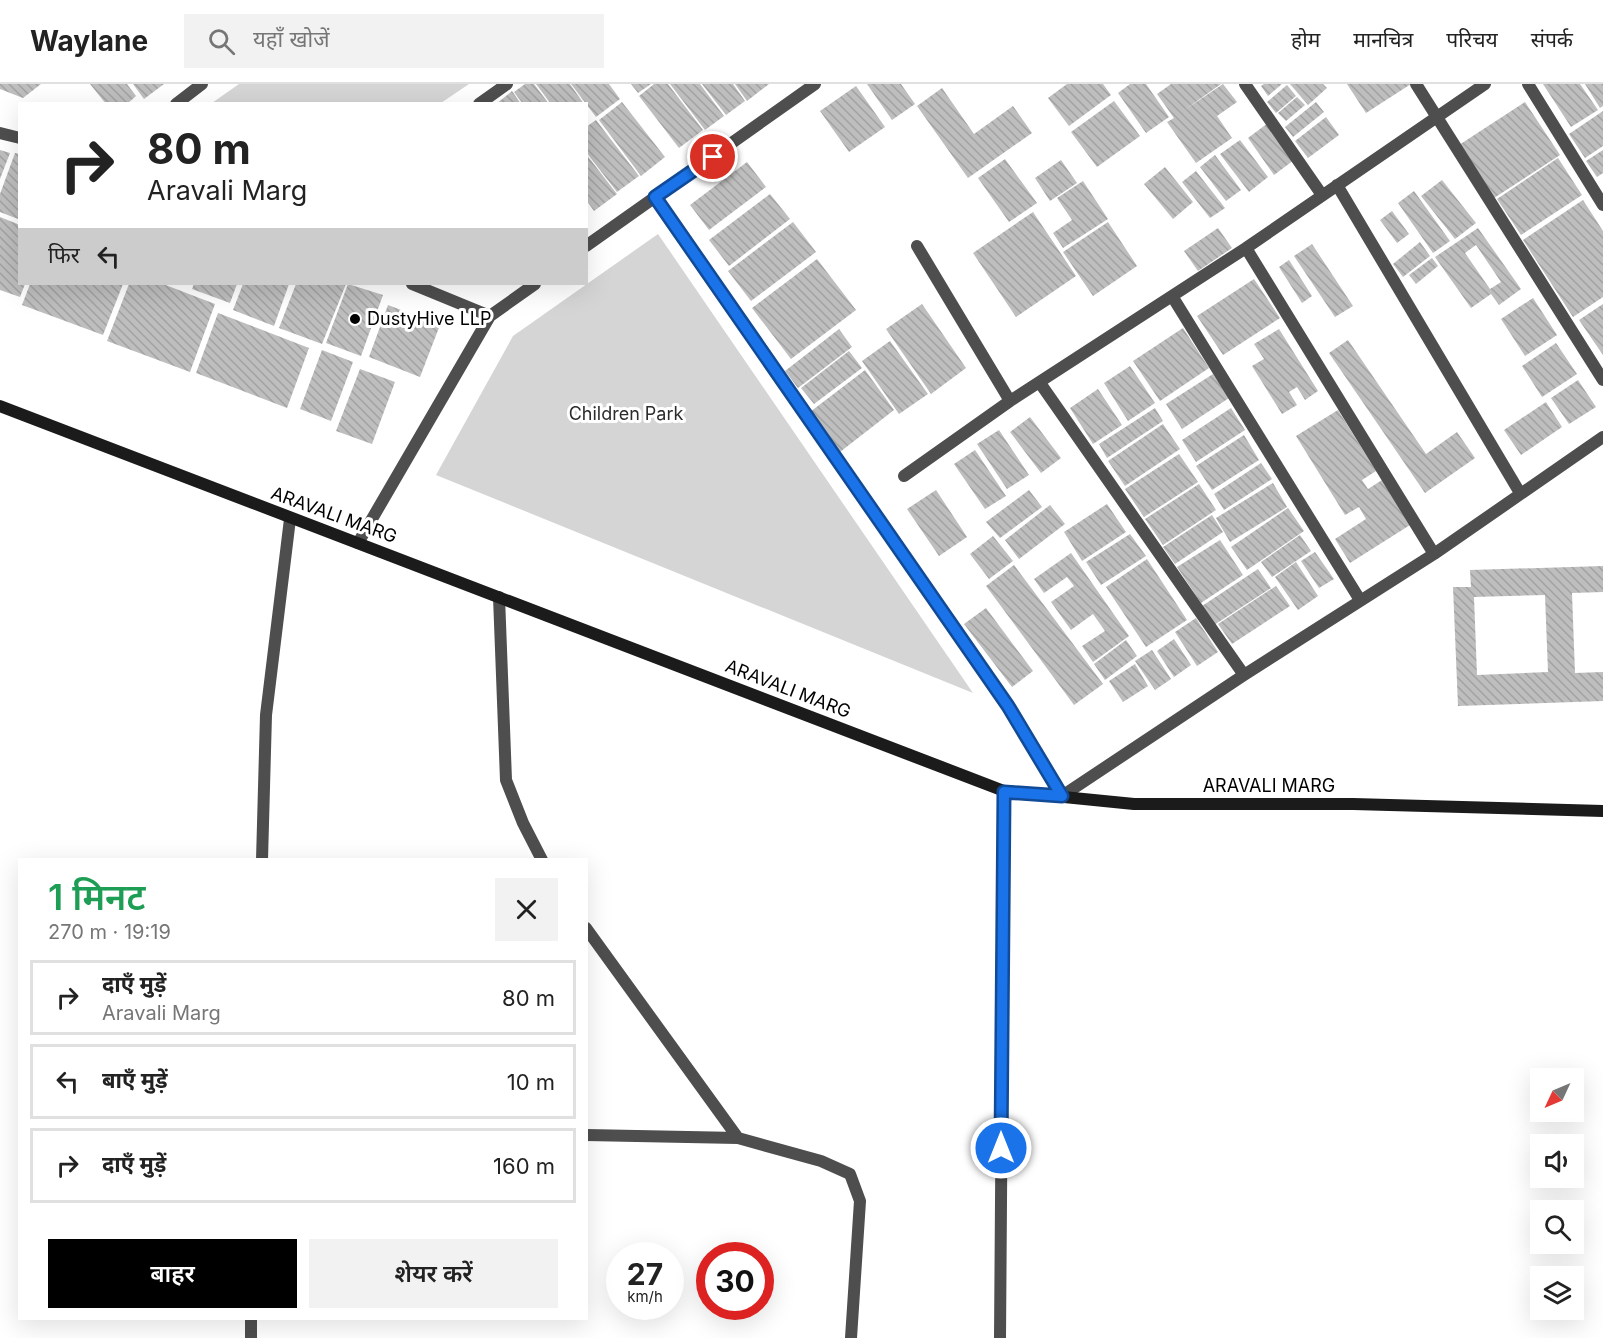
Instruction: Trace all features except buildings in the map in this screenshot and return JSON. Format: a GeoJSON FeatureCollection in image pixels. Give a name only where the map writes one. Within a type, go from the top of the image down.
{"type":"FeatureCollection","features":[{"type":"Feature","properties":{"kind":"street"},"geometry":{"type":"LineString","coordinates":[[179,102],[202,84]]}},
{"type":"Feature","properties":{"kind":"street"},"geometry":{"type":"LineString","coordinates":[[482,102],[507,84]]}},
{"type":"Feature","properties":{"kind":"street"},"geometry":{"type":"LineString","coordinates":[[588,245],[816,84]]}},
{"type":"Feature","properties":{"kind":"street"},"geometry":{"type":"LineString","coordinates":[[1245,84],[1322,195]]}},
{"type":"Feature","properties":{"kind":"street"},"geometry":{"type":"LineString","coordinates":[[1416,84],[1603,380]]}},
{"type":"Feature","properties":{"kind":"street"},"geometry":{"type":"LineString","coordinates":[[904,476],[1010,401],[1246,248],[1485,84]]}},
{"type":"Feature","properties":{"kind":"street"},"geometry":{"type":"LineString","coordinates":[[1528,84],[1603,205]]}},
{"type":"Feature","properties":{"kind":"street"},"geometry":{"type":"LineString","coordinates":[[0,133],[18,138]]}},
{"type":"Feature","properties":{"kind":"street"},"geometry":{"type":"LineString","coordinates":[[1337,185],[1520,493]]}},
{"type":"Feature","properties":{"kind":"street"},"geometry":{"type":"LineString","coordinates":[[655,197],[1008,706],[1062,796],[1244,675],[1434,554],[1603,437]]}},
{"type":"Feature","properties":{"kind":"street"},"geometry":{"type":"LineString","coordinates":[[917,246],[1010,401]]}},
{"type":"Feature","properties":{"kind":"street"},"geometry":{"type":"LineString","coordinates":[[1246,248],[1434,554]]}},
{"type":"Feature","properties":{"kind":"street"},"geometry":{"type":"LineString","coordinates":[[414,285],[490,316]]}},
{"type":"Feature","properties":{"kind":"street"},"geometry":{"type":"LineString","coordinates":[[358,543],[490,316],[534,285]]}},
{"type":"Feature","properties":{"kind":"street"},"geometry":{"type":"LineString","coordinates":[[1172,296],[1360,600]]}},
{"type":"Feature","properties":{"kind":"street"},"geometry":{"type":"LineString","coordinates":[[1040,383],[1244,675]]}},
{"type":"Feature","properties":{"kind":"street","name":"ARAVALI MARG"},"geometry":{"type":"LineString","coordinates":[[0,406],[1004,792],[1134,804],[1353,804],[1603,811]]}},
{"type":"Feature","properties":{"kind":"street"},"geometry":{"type":"LineString","coordinates":[[262,858],[266,715],[290,519]]}},
{"type":"Feature","properties":{"kind":"street"},"geometry":{"type":"LineString","coordinates":[[499,597],[506,780],[523,823],[541,858]]}},
{"type":"Feature","properties":{"kind":"street"},"geometry":{"type":"LineString","coordinates":[[1000,1338],[1004,792]]}},
{"type":"Feature","properties":{"kind":"street"},"geometry":{"type":"LineString","coordinates":[[588,931],[738,1138]]}},
{"type":"Feature","properties":{"kind":"street"},"geometry":{"type":"LineString","coordinates":[[588,1135],[738,1138],[821,1161],[850,1174],[860,1201],[851,1338]]}},
{"type":"Feature","properties":{"kind":"street"},"geometry":{"type":"LineString","coordinates":[[251,1320],[251,1338]]}},
{"type":"Feature","properties":{"kind":"green space"},"geometry":{"type":"Polygon","coordinates":[[[239,84],[469,84],[442,102],[213,102],[239,84]]]}},
{"type":"Feature","properties":{"kind":"green space","name":"Children Park"},"geometry":{"type":"Polygon","coordinates":[[[658,234],[973,693],[436,475],[513,336],[658,234]]]}},
{"type":"Feature","properties":{"kind":"place","name":"DustyHive LLP"},"geometry":{"type":"Point","coordinates":[355,319]}},
{"type":"Feature","properties":{"kind":"route"},"geometry":{"type":"LineString","coordinates":[[713,157],[655,197],[1008,706],[1062,796],[1004,792],[1001,1148]]}}]}
